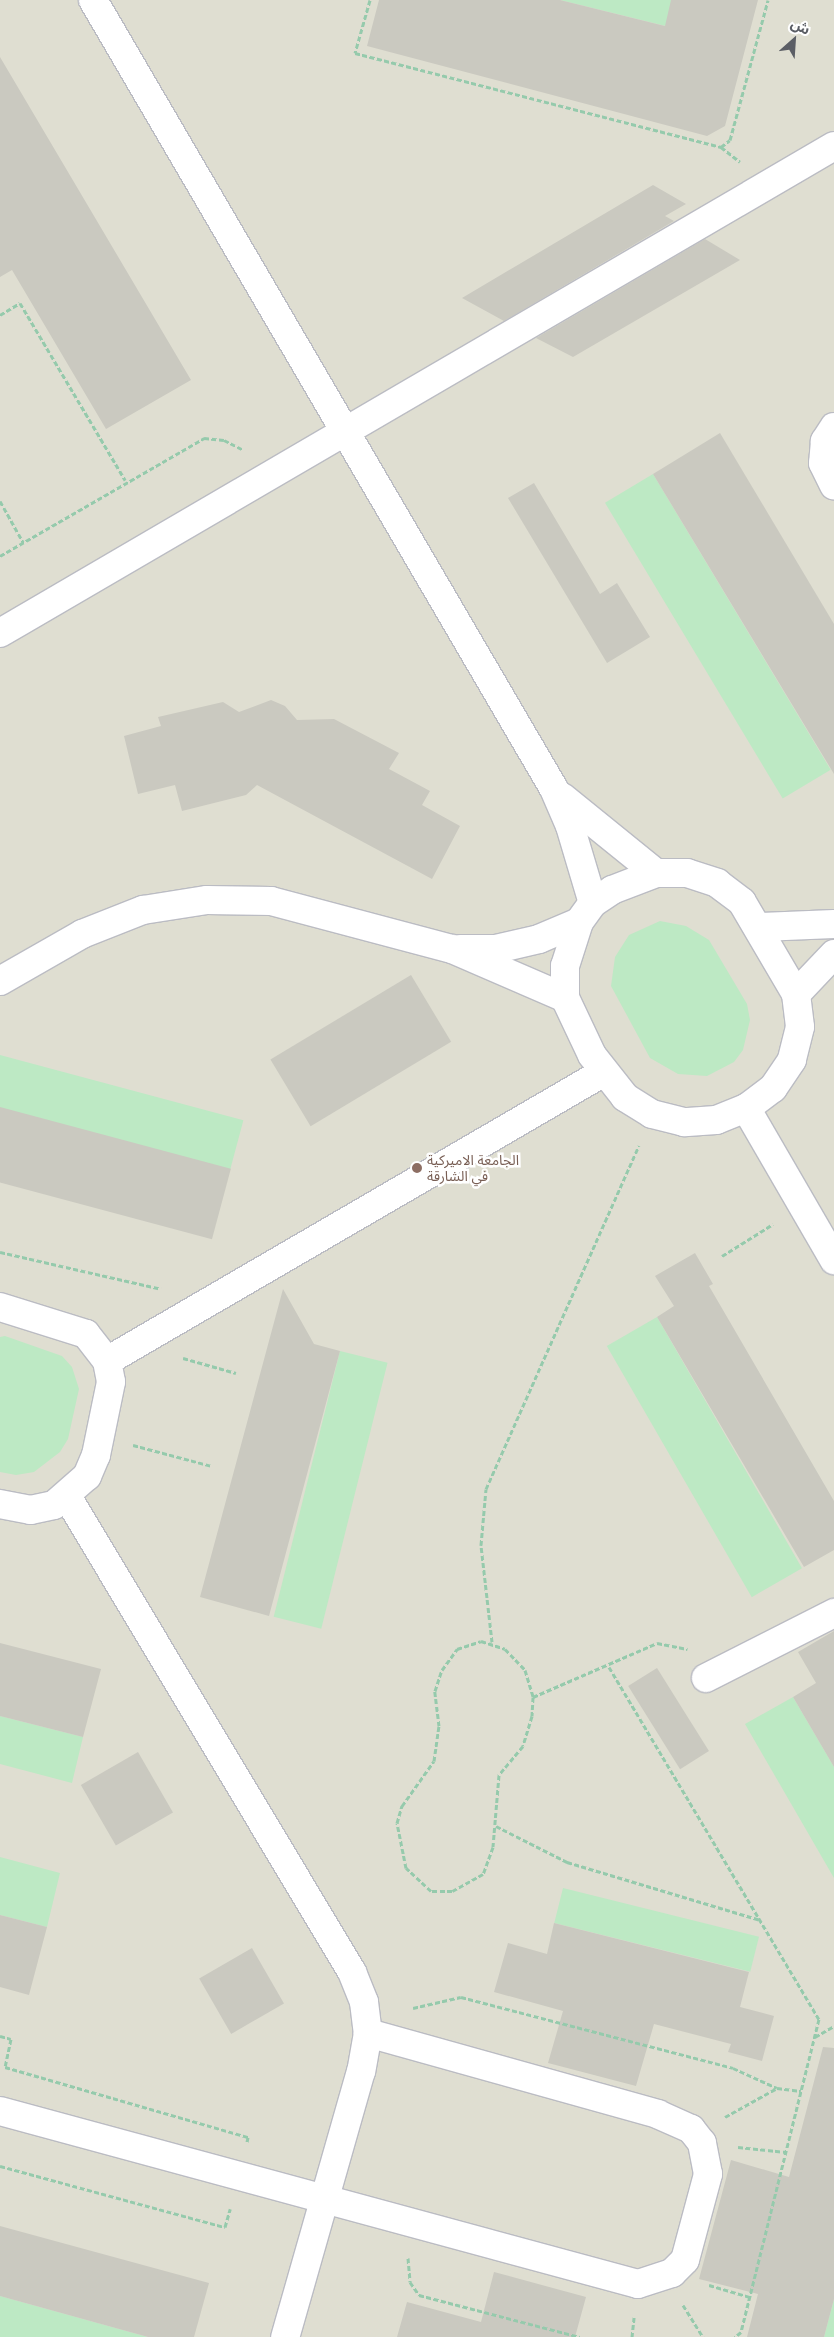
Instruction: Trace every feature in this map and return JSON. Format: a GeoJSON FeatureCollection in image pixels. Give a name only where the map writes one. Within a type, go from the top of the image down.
{"type":"FeatureCollection","features":[{"type":"Feature","properties":{"kind":"street"},"geometry":{"type":"LineString","coordinates":[[94,0],[554,789],[576,841],[586,912],[565,966],[565,998],[581,1037],[604,1072],[625,1097],[652,1114],[684,1122],[716,1120],[746,1108],[773,1088],[792,1060],[800,1027],[796,994],[761,928],[742,902],[717,883],[687,873],[656,873],[633,880],[586,912],[539,940],[505,947],[452,949]]}},
{"type":"Feature","properties":{"kind":"street"},"geometry":{"type":"LineString","coordinates":[[0,633],[346,433],[834,146]]}},
{"type":"Feature","properties":{"kind":"street"},"geometry":{"type":"LineString","coordinates":[[834,427],[825,441],[824,463],[834,486]]}},
{"type":"Feature","properties":{"kind":"street"},"geometry":{"type":"LineString","coordinates":[[554,789],[602,834],[656,873]]}},
{"type":"Feature","properties":{"kind":"street"},"geometry":{"type":"LineString","coordinates":[[0,981],[82,934],[143,910],[206,900],[271,901],[452,949],[565,998]]}},
{"type":"Feature","properties":{"kind":"street"},"geometry":{"type":"LineString","coordinates":[[761,928],[834,924]]}},
{"type":"Feature","properties":{"kind":"street"},"geometry":{"type":"LineString","coordinates":[[796,994],[834,954]]}},
{"type":"Feature","properties":{"kind":"street"},"geometry":{"type":"LineString","coordinates":[[107,1361],[604,1072]]}},
{"type":"Feature","properties":{"kind":"street"},"geometry":{"type":"LineString","coordinates":[[746,1108],[834,1260]]}},
{"type":"Feature","properties":{"kind":"street"},"geometry":{"type":"LineString","coordinates":[[0,1307],[86,1334],[107,1361],[110,1395],[101,1437],[87,1476],[68,1498],[31,1510],[0,1504]]}},
{"type":"Feature","properties":{"kind":"street"},"geometry":{"type":"LineString","coordinates":[[68,1498],[352,1972],[364,2002],[372,2034],[285,2337]]}},
{"type":"Feature","properties":{"kind":"street"},"geometry":{"type":"LineString","coordinates":[[706,1678],[834,1613]]}},
{"type":"Feature","properties":{"kind":"street"},"geometry":{"type":"LineString","coordinates":[[0,2111],[324,2202],[638,2284],[656,2281],[672,2273],[692,2243],[708,2174],[699,2139],[658,2114],[372,2034]]}},
{"type":"Feature","properties":{"kind":"path"},"geometry":{"type":"LineString","coordinates":[[370,0],[355,53],[721,147],[730,140],[768,0]]}},
{"type":"Feature","properties":{"kind":"path"},"geometry":{"type":"LineString","coordinates":[[0,315],[20,303],[125,480]]}},
{"type":"Feature","properties":{"kind":"path"},"geometry":{"type":"LineString","coordinates":[[0,556],[125,480],[204,438],[235,444],[272,476]]}},
{"type":"Feature","properties":{"kind":"path"},"geometry":{"type":"LineString","coordinates":[[0,501],[23,542]]}},
{"type":"Feature","properties":{"kind":"path"},"geometry":{"type":"LineString","coordinates":[[492,1642],[481,1545],[486,1489],[652,1114]]}},
{"type":"Feature","properties":{"kind":"path"},"geometry":{"type":"LineString","coordinates":[[0,1252],[159,1286],[177,1321]]}},
{"type":"Feature","properties":{"kind":"path"},"geometry":{"type":"LineString","coordinates":[[136,1344],[236,1373]]}},
{"type":"Feature","properties":{"kind":"path"},"geometry":{"type":"LineString","coordinates":[[101,1437],[212,1466]]}},
{"type":"Feature","properties":{"kind":"path"},"geometry":{"type":"LineString","coordinates":[[492,1642],[505,1649],[525,1670],[533,1697],[529,1731],[499,1775],[496,1826],[483,1874],[452,1891],[431,1891],[406,1868],[397,1823],[402,1806],[434,1762],[439,1726],[435,1691],[442,1670],[457,1649],[470,1643],[492,1642]]}},
{"type":"Feature","properties":{"kind":"path"},"geometry":{"type":"LineString","coordinates":[[533,1697],[609,1667],[657,1643],[675,1644],[696,1656],[706,1678]]}},
{"type":"Feature","properties":{"kind":"path"},"geometry":{"type":"LineString","coordinates":[[609,1667],[819,2019],[741,2332],[735,2337]]}},
{"type":"Feature","properties":{"kind":"path"},"geometry":{"type":"LineString","coordinates":[[496,1826],[567,1862],[761,1920]]}},
{"type":"Feature","properties":{"kind":"path"},"geometry":{"type":"LineString","coordinates":[[372,2034],[408,2010],[461,1997],[733,2068],[777,2088],[801,2091]]}},
{"type":"Feature","properties":{"kind":"path"},"geometry":{"type":"LineString","coordinates":[[815,2038],[834,2026]]}},
{"type":"Feature","properties":{"kind":"path"},"geometry":{"type":"LineString","coordinates":[[0,2036],[10,2039],[5,2067],[248,2137],[225,2227],[0,2166]]}},
{"type":"Feature","properties":{"kind":"path"},"geometry":{"type":"LineString","coordinates":[[699,2139],[777,2088]]}},
{"type":"Feature","properties":{"kind":"path"},"geometry":{"type":"LineString","coordinates":[[699,2139],[786,2152]]}},
{"type":"Feature","properties":{"kind":"path"},"geometry":{"type":"LineString","coordinates":[[415,2225],[407,2273],[419,2295],[580,2337]]}},
{"type":"Feature","properties":{"kind":"shaded area","name":"الجامعة الاميركية في الشارقة"},"geometry":{"type":"Polygon","coordinates":[[[0,0],[834,0],[834,2337],[0,2337],[0,0]]]}},
{"type":"Feature","properties":{"kind":"green space"},"geometry":{"type":"Polygon","coordinates":[[[560,0],[671,0],[694,33],[560,0]]]}},
{"type":"Feature","properties":{"kind":"green space"},"geometry":{"type":"Polygon","coordinates":[[[653,474],[831,770],[783,799],[605,503],[653,474]]]}},
{"type":"Feature","properties":{"kind":"green space"},"geometry":{"type":"Polygon","coordinates":[[[660,921],[686,926],[709,940],[747,1004],[750,1020],[743,1050],[734,1062],[707,1076],[678,1074],[650,1058],[611,986],[615,957],[629,935],[660,921]]]}},
{"type":"Feature","properties":{"kind":"green space"},"geometry":{"type":"Polygon","coordinates":[[[0,1055],[243,1120],[230,1170],[0,1109],[0,1055]]]}},
{"type":"Feature","properties":{"kind":"green space"},"geometry":{"type":"Polygon","coordinates":[[[657,1317],[802,1568],[752,1597],[607,1346],[657,1317]]]}},
{"type":"Feature","properties":{"kind":"green space"},"geometry":{"type":"Polygon","coordinates":[[[5,1336],[62,1356],[72,1367],[79,1389],[68,1439],[60,1452],[34,1472],[16,1475],[0,1472],[0,1337],[5,1336]]]}},
{"type":"Feature","properties":{"kind":"green space"},"geometry":{"type":"Polygon","coordinates":[[[340,1351],[388,1363],[321,1629],[274,1617],[340,1351]]]}},
{"type":"Feature","properties":{"kind":"green space"},"geometry":{"type":"Polygon","coordinates":[[[793,1697],[834,1767],[834,1878],[745,1724],[793,1697]]]}},
{"type":"Feature","properties":{"kind":"green space"},"geometry":{"type":"Polygon","coordinates":[[[0,1716],[83,1737],[72,1783],[0,1764],[0,1716]]]}},
{"type":"Feature","properties":{"kind":"green space"},"geometry":{"type":"Polygon","coordinates":[[[0,1857],[60,1873],[47,1927],[0,1915],[0,1857]]]}},
{"type":"Feature","properties":{"kind":"green space"},"geometry":{"type":"Polygon","coordinates":[[[563,1888],[759,1937],[750,1972],[554,1923],[563,1888]]]}},
{"type":"Feature","properties":{"kind":"green space"},"geometry":{"type":"Polygon","coordinates":[[[0,2296],[148,2337],[0,2337],[0,2296]]]}},
{"type":"Feature","properties":{"kind":"green space"},"geometry":{"type":"Polygon","coordinates":[[[834,2299],[834,2337],[824,2337],[834,2299]]]}},
{"type":"Feature","properties":{"kind":"building"},"geometry":{"type":"Polygon","coordinates":[[[379,0],[560,0],[665,26],[671,0],[758,0],[725,126],[707,136],[367,46],[379,0]]]}},
{"type":"Feature","properties":{"kind":"building"},"geometry":{"type":"Polygon","coordinates":[[[0,57],[191,380],[106,429],[12,270],[0,277],[0,57]]]}},
{"type":"Feature","properties":{"kind":"building"},"geometry":{"type":"Polygon","coordinates":[[[653,185],[686,204],[665,216],[674,221],[504,321],[462,298],[653,185]]]}},
{"type":"Feature","properties":{"kind":"building"},"geometry":{"type":"Polygon","coordinates":[[[705,239],[740,260],[573,357],[536,338],[705,239]]]}},
{"type":"Feature","properties":{"kind":"building"},"geometry":{"type":"Polygon","coordinates":[[[720,433],[834,624],[834,774],[653,474],[720,433]]]}},
{"type":"Feature","properties":{"kind":"building"},"geometry":{"type":"Polygon","coordinates":[[[534,483],[600,594],[617,583],[650,637],[607,663],[508,498],[534,483]]]}},
{"type":"Feature","properties":{"kind":"building"},"geometry":{"type":"Polygon","coordinates":[[[271,700],[285,706],[297,720],[334,719],[399,753],[389,769],[430,791],[422,805],[460,826],[432,879],[257,785],[246,795],[182,811],[175,785],[138,794],[124,736],[161,726],[158,717],[223,702],[239,712],[271,700]]]}},
{"type":"Feature","properties":{"kind":"building"},"geometry":{"type":"Polygon","coordinates":[[[411,975],[451,1042],[311,1126],[270,1059],[411,975]]]}},
{"type":"Feature","properties":{"kind":"building"},"geometry":{"type":"Polygon","coordinates":[[[0,1107],[231,1169],[212,1239],[0,1183],[0,1107]]]}},
{"type":"Feature","properties":{"kind":"building"},"geometry":{"type":"Polygon","coordinates":[[[695,1253],[713,1284],[709,1286],[834,1501],[834,1550],[804,1567],[657,1317],[674,1306],[655,1276],[695,1253]]]}},
{"type":"Feature","properties":{"kind":"building"},"geometry":{"type":"Polygon","coordinates":[[[283,1289],[314,1344],[340,1351],[269,1616],[200,1597],[283,1289]]]}},
{"type":"Feature","properties":{"kind":"building"},"geometry":{"type":"Polygon","coordinates":[[[834,1631],[834,1767],[793,1697],[816,1683],[798,1652],[834,1631]]]}},
{"type":"Feature","properties":{"kind":"building"},"geometry":{"type":"Polygon","coordinates":[[[0,1643],[101,1669],[83,1737],[0,1716],[0,1643]]]}},
{"type":"Feature","properties":{"kind":"building"},"geometry":{"type":"Polygon","coordinates":[[[657,1668],[709,1751],[680,1769],[628,1686],[657,1668]]]}},
{"type":"Feature","properties":{"kind":"building"},"geometry":{"type":"Polygon","coordinates":[[[138,1752],[173,1813],[116,1846],[81,1785],[138,1752]]]}},
{"type":"Feature","properties":{"kind":"building"},"geometry":{"type":"Polygon","coordinates":[[[0,1915],[47,1927],[29,1995],[0,1987],[0,1915]]]}},
{"type":"Feature","properties":{"kind":"building"},"geometry":{"type":"Polygon","coordinates":[[[554,1923],[749,1972],[740,2007],[774,2016],[762,2061],[728,2052],[731,2044],[654,2024],[636,2086],[548,2063],[563,2011],[494,1992],[508,1943],[547,1954],[554,1923]]]}},
{"type":"Feature","properties":{"kind":"building"},"geometry":{"type":"Polygon","coordinates":[[[252,1948],[284,2003],[231,2034],[199,1978],[252,1948]]]}},
{"type":"Feature","properties":{"kind":"building"},"geometry":{"type":"Polygon","coordinates":[[[823,2047],[834,2048],[834,2299],[824,2337],[747,2337],[758,2294],[699,2279],[731,2160],[789,2177],[823,2047]]]}},
{"type":"Feature","properties":{"kind":"building"},"geometry":{"type":"Polygon","coordinates":[[[0,2226],[209,2283],[194,2337],[148,2337],[0,2296],[0,2226]]]}},
{"type":"Feature","properties":{"kind":"building"},"geometry":{"type":"Polygon","coordinates":[[[494,2272],[586,2297],[575,2337],[397,2337],[407,2302],[481,2322],[494,2272]]]}},
{"type":"Feature","properties":{"kind":"place","name":"الجامعة الاميركية في الشارقة"},"geometry":{"type":"Point","coordinates":[417,1168]}}]}
